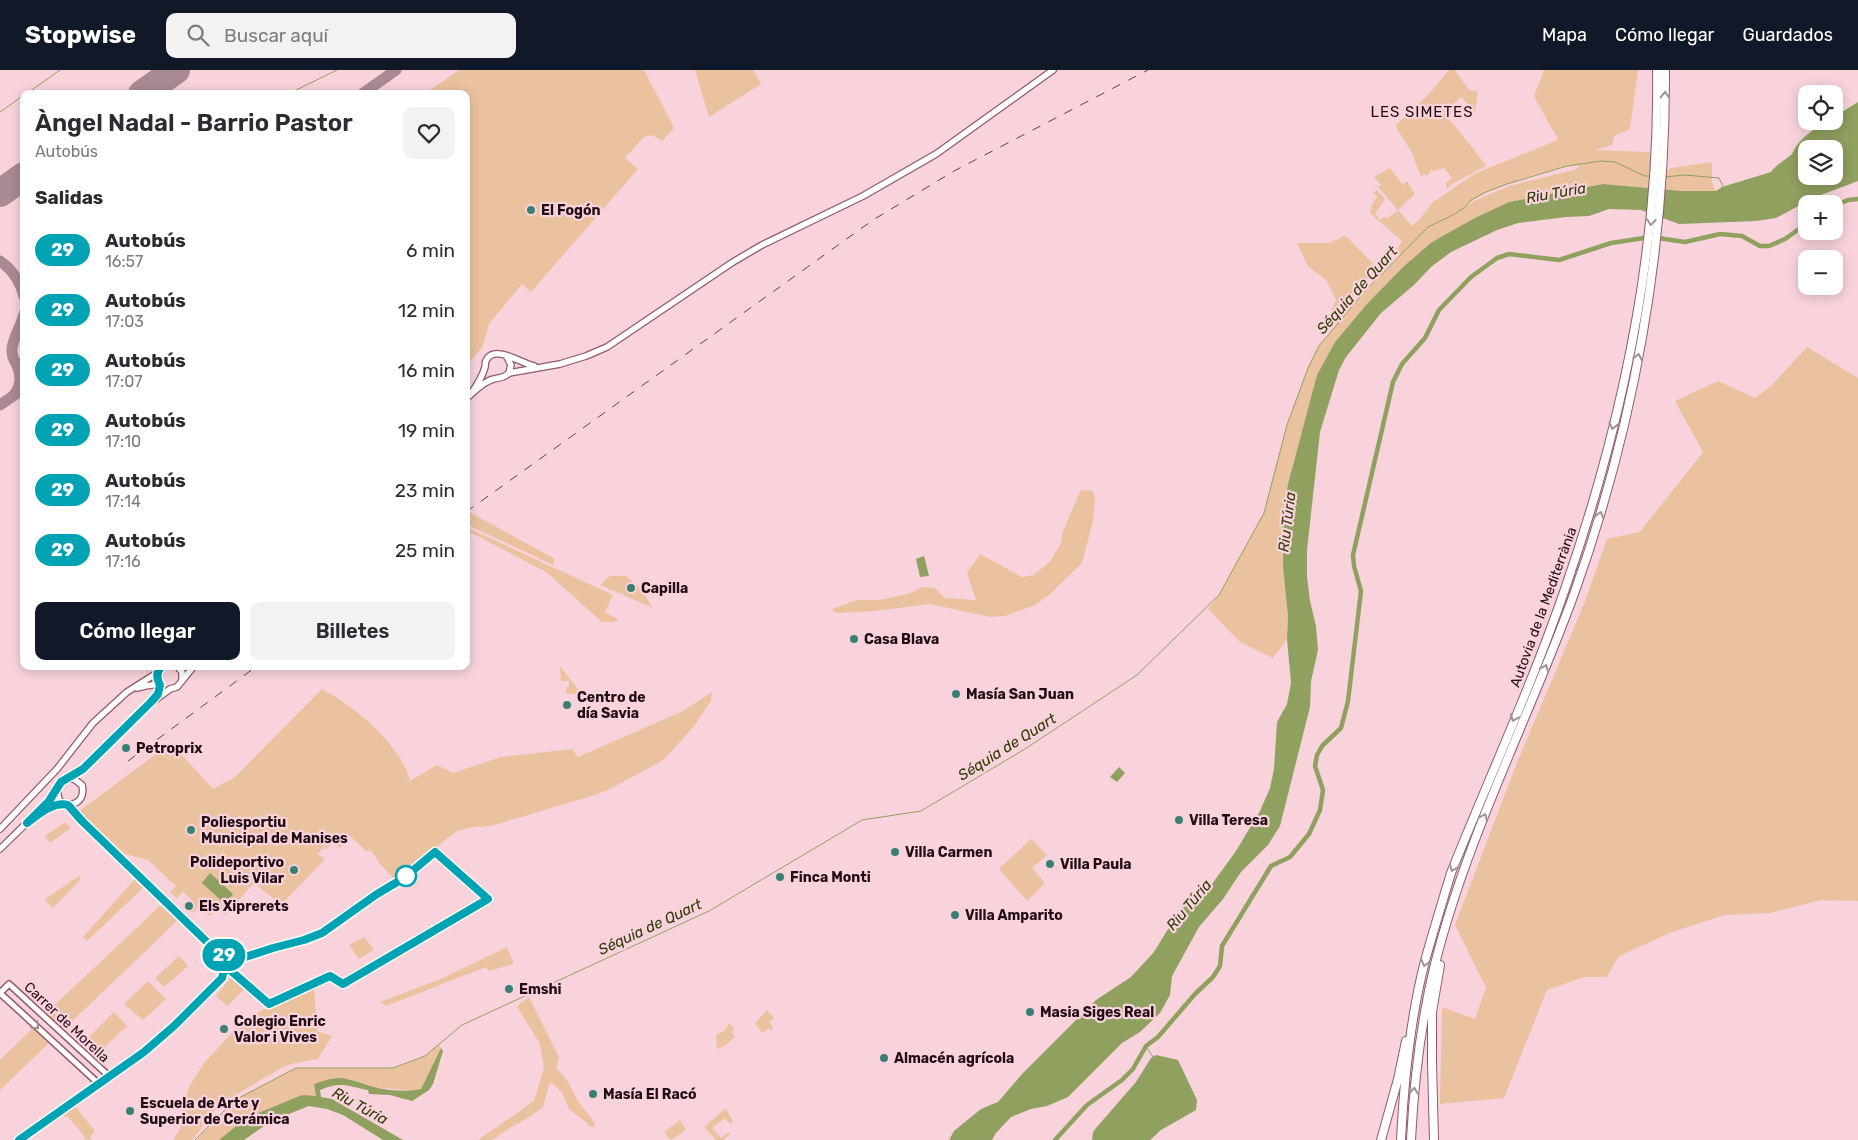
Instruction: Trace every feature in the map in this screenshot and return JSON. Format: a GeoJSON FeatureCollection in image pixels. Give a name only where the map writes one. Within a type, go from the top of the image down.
{"type":"FeatureCollection","features":[{"type":"Feature","properties":{"kind":"highway","name":"Autovia de la Mediterrània"},"geometry":{"type":"LineString","coordinates":[[1657,70],[1661,121]]}},
{"type":"Feature","properties":{"kind":"highway","name":"Autovia de la Mediterrània"},"geometry":{"type":"LineString","coordinates":[[1411,1140],[1422,1026],[1435,964],[1450,912],[1476,836],[1553,649],[1595,531],[1629,403],[1641,343],[1665,70]]}},
{"type":"Feature","properties":{"kind":"highway","name":"Autovia de la Mediterrània"},"geometry":{"type":"LineString","coordinates":[[1401,1140],[1414,1013],[1424,962],[1451,873],[1544,646],[1586,529],[1620,400],[1647,276]]}},
{"type":"Feature","properties":{"kind":"highway"},"geometry":{"type":"LineString","coordinates":[[1434,1140],[1432,1012],[1440,965],[1452,919],[1450,912]]}},
{"type":"Feature","properties":{"kind":"highway"},"geometry":{"type":"LineString","coordinates":[[1381,1140],[1398,1079],[1409,1022],[1414,1013]]}},
{"type":"Feature","properties":{"kind":"main road"},"geometry":{"type":"LineString","coordinates":[[470,396],[482,385],[494,378],[501,378],[509,373],[560,364],[607,347],[733,262],[762,245],[863,196],[936,154],[1053,70]]}},
{"type":"Feature","properties":{"kind":"main road"},"geometry":{"type":"LineString","coordinates":[[470,394],[485,368],[486,359],[493,354],[502,353],[524,364],[538,367]]}},
{"type":"Feature","properties":{"kind":"main road"},"geometry":{"type":"LineString","coordinates":[[507,357],[511,364],[509,373]]}},
{"type":"Feature","properties":{"kind":"main road"},"geometry":{"type":"LineString","coordinates":[[485,368],[488,374],[494,378]]}},
{"type":"Feature","properties":{"kind":"main road"},"geometry":{"type":"LineString","coordinates":[[0,829],[57,769],[93,723],[127,692],[159,670]]}},
{"type":"Feature","properties":{"kind":"main road"},"geometry":{"type":"LineString","coordinates":[[180,670],[182,680]]}},
{"type":"Feature","properties":{"kind":"main road"},"geometry":{"type":"LineString","coordinates":[[151,702],[177,687],[191,670]]}},
{"type":"Feature","properties":{"kind":"main road"},"geometry":{"type":"LineString","coordinates":[[0,849],[49,801],[59,784],[83,769],[151,702],[158,694],[160,685],[157,673]]}},
{"type":"Feature","properties":{"kind":"main road"},"geometry":{"type":"LineString","coordinates":[[127,692],[145,686],[160,685],[170,690]]}},
{"type":"Feature","properties":{"kind":"main road"},"geometry":{"type":"LineString","coordinates":[[27,823],[51,807],[76,804],[83,794],[80,783],[83,769]]}},
{"type":"Feature","properties":{"kind":"main road"},"geometry":{"type":"LineString","coordinates":[[66,779],[74,779],[80,783]]}},
{"type":"Feature","properties":{"kind":"main road"},"geometry":{"type":"LineString","coordinates":[[56,790],[59,800],[66,804]]}},
{"type":"Feature","properties":{"kind":"street"},"geometry":{"type":"LineString","coordinates":[[66,804],[209,944],[226,957],[232,959],[234,966],[230,970],[224,970]]}},
{"type":"Feature","properties":{"kind":"street"},"geometry":{"type":"LineString","coordinates":[[76,804],[76,814]]}},
{"type":"Feature","properties":{"kind":"street"},"geometry":{"type":"LineString","coordinates":[[19,1140],[144,1052],[174,1026],[222,978],[224,970],[221,967],[221,960],[209,944]]}},
{"type":"Feature","properties":{"kind":"street"},"geometry":{"type":"LineString","coordinates":[[221,960],[226,957]]}},
{"type":"Feature","properties":{"kind":"street","name":"Carrer de Morella"},"geometry":{"type":"LineString","coordinates":[[99,1084],[0,993],[9,984],[110,1077]]}},
{"type":"Feature","properties":{"kind":"shaded area"},"geometry":{"type":"Polygon","coordinates":[[[459,70],[644,70],[674,128],[662,141],[652,135],[644,137],[625,158],[638,169],[531,292],[522,284],[489,324],[483,346],[470,362],[470,90],[430,90],[459,70]]]}},
{"type":"Feature","properties":{"kind":"shaded area"},"geometry":{"type":"Polygon","coordinates":[[[695,70],[753,70],[761,84],[709,117],[695,70]]]}},
{"type":"Feature","properties":{"kind":"shaded area"},"geometry":{"type":"Polygon","coordinates":[[[1449,70],[1455,70],[1469,90],[1478,91],[1475,112],[1461,97],[1444,113],[1486,166],[1452,184],[1447,189],[1445,182],[1452,178],[1444,168],[1431,170],[1427,176],[1425,174],[1421,176],[1411,151],[1396,125],[1429,94],[1449,70]]]}},
{"type":"Feature","properties":{"kind":"shaded area"},"geometry":{"type":"Polygon","coordinates":[[[1544,70],[1638,70],[1630,129],[1614,136],[1612,145],[1595,150],[1650,152],[1650,170],[1665,173],[1671,168],[1712,162],[1712,182],[1716,191],[1682,191],[1603,184],[1509,202],[1432,242],[1403,267],[1366,305],[1335,342],[1317,375],[1288,484],[1283,514],[1283,567],[1288,616],[1287,639],[1273,658],[1240,642],[1208,609],[1219,595],[1264,513],[1287,425],[1308,368],[1319,346],[1364,292],[1401,255],[1394,255],[1402,241],[1369,212],[1377,197],[1373,193],[1377,190],[1385,199],[1375,214],[1380,220],[1384,217],[1388,218],[1398,210],[1412,226],[1433,202],[1476,173],[1558,140],[1534,96],[1544,70]],[[1580,165],[1555,169],[1502,186],[1474,199],[1467,206],[1476,200],[1509,186],[1577,169],[1580,165]]]}},
{"type":"Feature","properties":{"kind":"shaded area"},"geometry":{"type":"Polygon","coordinates":[[[1390,168],[1403,185],[1407,181],[1415,194],[1398,210],[1378,187],[1381,185],[1374,177],[1390,168]]]}},
{"type":"Feature","properties":{"kind":"shaded area"},"geometry":{"type":"Polygon","coordinates":[[[1344,236],[1377,268],[1330,323],[1327,320],[1336,300],[1327,281],[1308,266],[1297,243],[1330,243],[1344,236]]]}},
{"type":"Feature","properties":{"kind":"shaded area"},"geometry":{"type":"Polygon","coordinates":[[[1807,347],[1858,378],[1858,901],[1821,900],[1770,913],[1725,915],[1672,932],[1619,956],[1607,977],[1584,977],[1547,990],[1504,1098],[1440,1104],[1442,1007],[1475,1019],[1486,988],[1455,925],[1516,765],[1584,604],[1607,539],[1640,532],[1703,452],[1675,401],[1718,381],[1755,398],[1770,387],[1807,347]]]}},
{"type":"Feature","properties":{"kind":"shaded area"},"geometry":{"type":"Polygon","coordinates":[[[1081,490],[1093,491],[1095,497],[1093,521],[1082,563],[1048,596],[1035,605],[1005,616],[990,617],[930,604],[876,611],[835,613],[832,609],[857,600],[879,600],[908,594],[923,587],[935,588],[945,598],[976,600],[967,573],[980,554],[1022,577],[1033,575],[1050,562],[1061,543],[1063,531],[1081,490]]]}},
{"type":"Feature","properties":{"kind":"shaded area"},"geometry":{"type":"Polygon","coordinates":[[[470,514],[555,559],[553,565],[470,526],[470,514]]]}},
{"type":"Feature","properties":{"kind":"shaded area"},"geometry":{"type":"Polygon","coordinates":[[[470,529],[613,595],[605,612],[619,620],[602,622],[546,572],[470,532],[470,529]]]}},
{"type":"Feature","properties":{"kind":"shaded area"},"geometry":{"type":"Polygon","coordinates":[[[610,576],[626,576],[638,586],[653,608],[600,585],[610,576]]]}},
{"type":"Feature","properties":{"kind":"shaded area"},"geometry":{"type":"Polygon","coordinates":[[[560,666],[581,693],[566,694],[569,681],[561,681],[560,666]]]}},
{"type":"Feature","properties":{"kind":"shaded area"},"geometry":{"type":"Polygon","coordinates":[[[322,689],[348,705],[386,739],[396,752],[410,780],[403,785],[437,765],[453,773],[501,757],[572,749],[578,757],[683,711],[712,692],[711,701],[694,726],[670,753],[660,762],[608,790],[491,826],[472,827],[458,831],[395,880],[379,863],[371,850],[367,852],[350,836],[340,848],[334,842],[325,850],[324,842],[324,848],[317,854],[325,859],[281,905],[254,883],[225,915],[217,909],[210,916],[199,906],[193,913],[187,907],[192,900],[183,892],[177,898],[170,892],[176,886],[148,860],[125,854],[78,812],[171,743],[213,789],[235,777],[322,689]]]}},
{"type":"Feature","properties":{"kind":"shaded area"},"geometry":{"type":"Polygon","coordinates":[[[65,822],[71,828],[50,843],[45,836],[65,822]]]}},
{"type":"Feature","properties":{"kind":"shaded area"},"geometry":{"type":"Polygon","coordinates":[[[1031,839],[1047,855],[1032,868],[1045,883],[1027,901],[999,869],[1031,839]]]}},
{"type":"Feature","properties":{"kind":"shaded area"},"geometry":{"type":"Polygon","coordinates":[[[79,876],[81,879],[53,908],[44,900],[79,876]]]}},
{"type":"Feature","properties":{"kind":"shaded area"},"geometry":{"type":"Polygon","coordinates":[[[136,878],[145,886],[87,941],[83,937],[136,878]]]}},
{"type":"Feature","properties":{"kind":"shaded area"},"geometry":{"type":"Polygon","coordinates":[[[161,905],[177,921],[63,1030],[45,1014],[161,905]]]}},
{"type":"Feature","properties":{"kind":"shaded area"},"geometry":{"type":"Polygon","coordinates":[[[364,937],[374,950],[359,959],[349,945],[364,937]]]}},
{"type":"Feature","properties":{"kind":"shaded area"},"geometry":{"type":"Polygon","coordinates":[[[507,947],[514,964],[489,971],[486,967],[386,1006],[380,1002],[443,978],[507,947]]]}},
{"type":"Feature","properties":{"kind":"shaded area"},"geometry":{"type":"Polygon","coordinates":[[[179,956],[188,966],[164,987],[155,978],[179,956]]]}},
{"type":"Feature","properties":{"kind":"shaded area"},"geometry":{"type":"Polygon","coordinates":[[[232,976],[236,976],[247,987],[227,1006],[216,996],[232,976]]]}},
{"type":"Feature","properties":{"kind":"shaded area"},"geometry":{"type":"Polygon","coordinates":[[[148,981],[166,999],[143,1020],[124,1004],[148,981]]]}},
{"type":"Feature","properties":{"kind":"shaded area"},"geometry":{"type":"Polygon","coordinates":[[[314,986],[317,1031],[332,1036],[318,1059],[291,1064],[281,1068],[219,1105],[192,1140],[173,1140],[180,1128],[179,1118],[189,1087],[204,1063],[246,1018],[314,986]]]}},
{"type":"Feature","properties":{"kind":"shaded area"},"geometry":{"type":"Polygon","coordinates":[[[529,997],[559,1057],[556,1069],[566,1079],[595,1127],[589,1126],[569,1109],[561,1091],[550,1082],[543,1107],[492,1140],[478,1140],[534,1101],[544,1068],[540,1044],[517,1006],[529,997]]]}},
{"type":"Feature","properties":{"kind":"shaded area"},"geometry":{"type":"Polygon","coordinates":[[[767,1010],[774,1018],[769,1022],[773,1028],[771,1031],[769,1028],[762,1033],[755,1023],[767,1010]]]}},
{"type":"Feature","properties":{"kind":"shaded area"},"geometry":{"type":"Polygon","coordinates":[[[114,1012],[127,1026],[98,1053],[85,1041],[114,1012]]]}},
{"type":"Feature","properties":{"kind":"shaded area"},"geometry":{"type":"Polygon","coordinates":[[[729,1023],[734,1029],[732,1033],[735,1037],[726,1045],[717,1049],[716,1035],[724,1031],[729,1023]]]}},
{"type":"Feature","properties":{"kind":"shaded area"},"geometry":{"type":"Polygon","coordinates":[[[34,1027],[50,1042],[0,1090],[0,1060],[34,1027]]]}},
{"type":"Feature","properties":{"kind":"shaded area"},"geometry":{"type":"Polygon","coordinates":[[[438,1044],[441,1048],[421,1089],[412,1091],[374,1087],[351,1079],[314,1084],[316,1097],[302,1095],[246,1118],[219,1140],[196,1140],[235,1100],[296,1068],[393,1068],[425,1056],[438,1044]]]}},
{"type":"Feature","properties":{"kind":"shaded area"},"geometry":{"type":"Polygon","coordinates":[[[74,1105],[95,1131],[90,1137],[91,1140],[84,1139],[85,1137],[62,1112],[74,1105]]]}},
{"type":"Feature","properties":{"kind":"shaded area"},"geometry":{"type":"Polygon","coordinates":[[[726,1108],[733,1122],[730,1124],[725,1118],[712,1128],[721,1138],[729,1132],[730,1134],[723,1140],[716,1140],[704,1127],[726,1108]]]}},
{"type":"Feature","properties":{"kind":"shaded area"},"geometry":{"type":"Polygon","coordinates":[[[680,1120],[686,1130],[671,1140],[664,1132],[680,1120]]]}},
{"type":"Feature","properties":{"kind":"water","name":"Riu Túria"},"geometry":{"type":"Polygon","coordinates":[[[1858,102],[1858,181],[1821,195],[1798,195],[1798,206],[1776,218],[1756,221],[1679,224],[1641,210],[1609,209],[1589,216],[1518,223],[1497,230],[1451,252],[1431,267],[1414,285],[1381,313],[1346,357],[1339,370],[1320,432],[1307,550],[1307,576],[1316,626],[1318,650],[1311,681],[1310,707],[1280,826],[1268,845],[1241,872],[1223,899],[1199,927],[1172,976],[1170,995],[1160,1013],[1140,1032],[1122,1043],[1068,1097],[1047,1106],[1031,1109],[1011,1117],[992,1140],[949,1140],[954,1131],[981,1109],[998,1102],[1023,1073],[1096,1000],[1131,977],[1154,952],[1179,911],[1212,884],[1236,851],[1260,811],[1270,788],[1274,769],[1277,722],[1287,704],[1291,683],[1287,639],[1288,616],[1283,567],[1283,514],[1288,484],[1317,375],[1335,342],[1366,305],[1403,267],[1432,242],[1509,202],[1603,184],[1682,191],[1716,191],[1722,187],[1771,172],[1778,164],[1792,154],[1798,144],[1798,185],[1843,185],[1843,140],[1802,140],[1814,130],[1843,130],[1843,111],[1858,102]]]}},
{"type":"Feature","properties":{"kind":"water"},"geometry":{"type":"Polygon","coordinates":[[[924,556],[929,576],[920,577],[916,559],[924,556]]]}},
{"type":"Feature","properties":{"kind":"water"},"geometry":{"type":"Polygon","coordinates":[[[1119,767],[1125,773],[1117,782],[1110,777],[1119,767]]]}},
{"type":"Feature","properties":{"kind":"water"},"geometry":{"type":"Polygon","coordinates":[[[210,873],[233,894],[225,904],[202,883],[210,873]]]}},
{"type":"Feature","properties":{"kind":"water"},"geometry":{"type":"Polygon","coordinates":[[[441,1048],[443,1051],[433,1084],[429,1090],[412,1101],[390,1095],[369,1094],[368,1090],[344,1085],[327,1087],[320,1090],[321,1097],[332,1099],[403,1140],[383,1140],[343,1115],[327,1109],[309,1106],[271,1121],[244,1140],[219,1140],[246,1118],[302,1095],[316,1096],[314,1084],[327,1080],[337,1078],[353,1080],[391,1090],[410,1091],[421,1089],[441,1048]]]}},
{"type":"Feature","properties":{"kind":"water"},"geometry":{"type":"Polygon","coordinates":[[[1156,1055],[1178,1060],[1197,1100],[1196,1110],[1161,1130],[1150,1140],[1092,1140],[1093,1132],[1096,1128],[1136,1082],[1151,1058],[1156,1055]]]}},
{"type":"Feature","properties":{"kind":"waterway"},"geometry":{"type":"LineString","coordinates":[[32,90],[60,70]]}},
{"type":"Feature","properties":{"kind":"waterway"},"geometry":{"type":"LineString","coordinates":[[296,90],[337,70]]}},
{"type":"Feature","properties":{"kind":"waterway"},"geometry":{"type":"LineString","coordinates":[[0,112],[20,98]]}},
{"type":"Feature","properties":{"kind":"waterway","name":"Séquia de Quart"},"geometry":{"type":"LineString","coordinates":[[195,1140],[235,1100],[296,1068],[393,1068],[425,1056],[462,1025],[709,911],[862,820],[921,811],[1025,749],[1137,675],[1219,595],[1264,513],[1287,425],[1308,368],[1319,346],[1364,292],[1428,227],[1453,215],[1465,207],[1471,200],[1486,192],[1567,166],[1601,161],[1615,162],[1645,176],[1651,176]]}},
{"type":"Feature","properties":{"kind":"waterway","name":"Séquia de Quart"},"geometry":{"type":"LineString","coordinates":[[1665,177],[1685,175],[1719,178],[1723,186]]}},
{"type":"Feature","properties":{"kind":"waterway"},"geometry":{"type":"LineString","coordinates":[[1843,202],[1858,199]]}},
{"type":"Feature","properties":{"kind":"waterway"},"geometry":{"type":"LineString","coordinates":[[1055,1140],[1087,1105],[1122,1080],[1133,1069],[1146,1046],[1158,1037],[1195,994],[1213,977],[1220,966],[1222,946],[1271,866],[1290,857],[1309,834],[1320,810],[1323,790],[1315,766],[1317,755],[1322,746],[1341,728],[1348,701],[1361,591],[1353,555],[1393,382],[1402,364],[1425,338],[1439,310],[1471,277],[1497,258],[1509,254],[1559,260],[1611,243],[1651,237],[1685,242],[1720,234],[1742,236],[1760,246],[1769,246],[1785,239],[1798,230]]}},
{"type":"Feature","properties":{"kind":"waterway"},"geometry":{"type":"LineString","coordinates":[[1146,1046],[1153,1057]]}},
{"type":"Feature","properties":{"kind":"taxiway"},"geometry":{"type":"LineString","coordinates":[[368,90],[396,70]]}},
{"type":"Feature","properties":{"kind":"taxiway"},"geometry":{"type":"LineString","coordinates":[[0,261],[9,268],[20,285]]}},
{"type":"Feature","properties":{"kind":"taxiway"},"geometry":{"type":"LineString","coordinates":[[20,325],[12,351],[13,357],[20,368]]}},
{"type":"Feature","properties":{"kind":"taxiway"},"geometry":{"type":"LineString","coordinates":[[13,396],[20,382],[17,366]]}},
{"type":"Feature","properties":{"kind":"taxiway"},"geometry":{"type":"LineString","coordinates":[[0,405],[19,392]]}},
{"type":"Feature","properties":{"kind":"runway"},"geometry":{"type":"LineString","coordinates":[[148,90],[176,70]]}},
{"type":"Feature","properties":{"kind":"runway"},"geometry":{"type":"LineString","coordinates":[[0,193],[20,179]]}},
{"type":"Feature","properties":{"kind":"railway"},"geometry":{"type":"LineString","coordinates":[[470,509],[873,220],[954,171],[1148,70]]}},
{"type":"Feature","properties":{"kind":"railway"},"geometry":{"type":"LineString","coordinates":[[128,761],[252,670]]}},
{"type":"Feature","properties":{"kind":"bus line","name":"29"},"geometry":{"type":"LineString","coordinates":[[19,1140],[144,1052],[174,1026],[222,978],[224,970],[230,970],[269,1004],[330,976],[343,984],[488,899],[435,852],[404,878],[377,894],[322,933],[233,961],[230,957],[226,957],[209,944],[82,821],[68,805],[57,804],[27,823],[54,795],[61,782],[83,769],[158,694],[160,685],[157,677],[158,670]]}},
{"type":"Feature","properties":{"kind":"place","name":"El Fogón"},"geometry":{"type":"Point","coordinates":[531,210]}},
{"type":"Feature","properties":{"kind":"place","name":"Capilla"},"geometry":{"type":"Point","coordinates":[631,588]}},
{"type":"Feature","properties":{"kind":"place","name":"Casa Blava"},"geometry":{"type":"Point","coordinates":[854,639]}},
{"type":"Feature","properties":{"kind":"place","name":"Masía San Juan"},"geometry":{"type":"Point","coordinates":[956,694]}},
{"type":"Feature","properties":{"kind":"place","name":"Centro de día Savia"},"geometry":{"type":"Point","coordinates":[567,705]}},
{"type":"Feature","properties":{"kind":"place","name":"Petroprix"},"geometry":{"type":"Point","coordinates":[126,748]}},
{"type":"Feature","properties":{"kind":"place","name":"Villa Teresa"},"geometry":{"type":"Point","coordinates":[1179,820]}},
{"type":"Feature","properties":{"kind":"place","name":"Poliesportiu Municipal de Manises"},"geometry":{"type":"Point","coordinates":[191,830]}},
{"type":"Feature","properties":{"kind":"place","name":"Villa Carmen"},"geometry":{"type":"Point","coordinates":[895,852]}},
{"type":"Feature","properties":{"kind":"place","name":"Villa Paula"},"geometry":{"type":"Point","coordinates":[1050,864]}},
{"type":"Feature","properties":{"kind":"place","name":"Polideportivo Luis Vilar"},"geometry":{"type":"Point","coordinates":[294,870]}},
{"type":"Feature","properties":{"kind":"place","name":"Finca Monti"},"geometry":{"type":"Point","coordinates":[780,877]}},
{"type":"Feature","properties":{"kind":"place","name":"Els Xiprerets"},"geometry":{"type":"Point","coordinates":[189,906]}},
{"type":"Feature","properties":{"kind":"place","name":"Villa Amparito"},"geometry":{"type":"Point","coordinates":[955,915]}},
{"type":"Feature","properties":{"kind":"place","name":"Emshi"},"geometry":{"type":"Point","coordinates":[509,989]}},
{"type":"Feature","properties":{"kind":"place","name":"Masia Siges Real"},"geometry":{"type":"Point","coordinates":[1030,1012]}},
{"type":"Feature","properties":{"kind":"place","name":"Colegio Enric Valor i Vives"},"geometry":{"type":"Point","coordinates":[224,1029]}},
{"type":"Feature","properties":{"kind":"place","name":"Almacén agrícola"},"geometry":{"type":"Point","coordinates":[884,1058]}},
{"type":"Feature","properties":{"kind":"place","name":"Masía El Racó"},"geometry":{"type":"Point","coordinates":[593,1094]}},
{"type":"Feature","properties":{"kind":"place","name":"Escuela de Arte y Superior de Cerámica"},"geometry":{"type":"Point","coordinates":[130,1111]}},
{"type":"Feature","properties":{"kind":"district","name":"LES SIMETES"},"geometry":{"type":"Point","coordinates":[1422,112]}}]}
